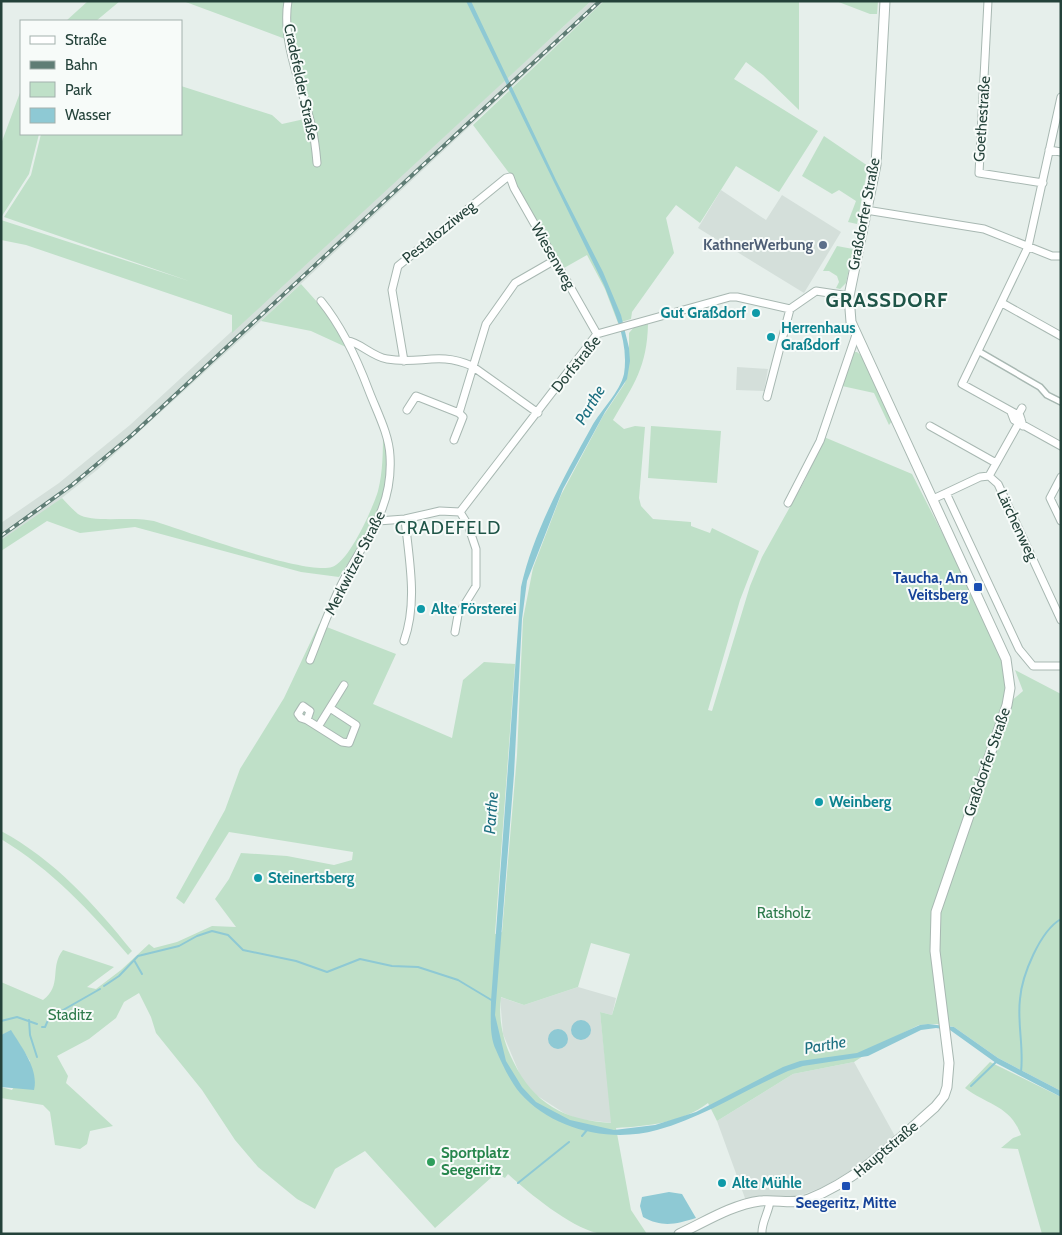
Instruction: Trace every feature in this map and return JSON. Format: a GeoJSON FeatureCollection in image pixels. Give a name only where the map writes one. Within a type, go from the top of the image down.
{"type":"FeatureCollection","features":[{"type":"Feature","properties":{"kind":"street","name":"Cradefelder Straße"},"geometry":{"type":"LineString","coordinates":[[288,1],[286,14],[289,40],[313,131],[317,163]]}},
{"type":"Feature","properties":{"kind":"street","name":"Graßdorfer Straße"},"geometry":{"type":"LineString","coordinates":[[885,1],[876,165],[849,296],[851,322],[1006,659],[1010,688],[1007,706],[936,912],[934,951],[945,1036]]}},
{"type":"Feature","properties":{"kind":"street","name":"Goethestraße"},"geometry":{"type":"LineString","coordinates":[[988,1],[979,173],[1043,183]]}},
{"type":"Feature","properties":{"kind":"street"},"geometry":{"type":"LineString","coordinates":[[1061,97],[1028,247],[962,384],[1061,446]]}},
{"type":"Feature","properties":{"kind":"street"},"geometry":{"type":"LineString","coordinates":[[1049,150],[1061,152]]}},
{"type":"Feature","properties":{"kind":"street","name":"Wiesenweg"},"geometry":{"type":"LineString","coordinates":[[510,177],[514,188],[597,334]]}},
{"type":"Feature","properties":{"kind":"street","name":"Pestalozziweg"},"geometry":{"type":"LineString","coordinates":[[404,361],[392,290],[398,266],[506,178],[510,177]]}},
{"type":"Feature","properties":{"kind":"street"},"geometry":{"type":"LineString","coordinates":[[866,210],[984,230],[1028,247],[1061,256]]}},
{"type":"Feature","properties":{"kind":"street"},"geometry":{"type":"LineString","coordinates":[[459,413],[486,324],[515,283],[555,260]]}},
{"type":"Feature","properties":{"kind":"street"},"geometry":{"type":"LineString","coordinates":[[767,398],[790,309],[816,291],[849,296]]}},
{"type":"Feature","properties":{"kind":"street","name":"Dorfstraße"},"geometry":{"type":"LineString","coordinates":[[460,512],[597,334],[609,329],[737,297],[790,309]]}},
{"type":"Feature","properties":{"kind":"street","name":"Merkwitzer Straße"},"geometry":{"type":"LineString","coordinates":[[310,660],[339,590],[378,521],[386,499],[390,454],[386,434],[348,342],[337,321],[321,301]]}},
{"type":"Feature","properties":{"kind":"street"},"geometry":{"type":"LineString","coordinates":[[1002,303],[1061,336]]}},
{"type":"Feature","properties":{"kind":"street"},"geometry":{"type":"LineString","coordinates":[[788,503],[820,441],[856,335]]}},
{"type":"Feature","properties":{"kind":"street"},"geometry":{"type":"LineString","coordinates":[[348,342],[352,342],[378,357],[404,361],[444,357],[472,366],[538,413]]}},
{"type":"Feature","properties":{"kind":"street"},"geometry":{"type":"LineString","coordinates":[[978,351],[1040,387],[1047,395],[1061,402]]}},
{"type":"Feature","properties":{"kind":"street"},"geometry":{"type":"LineString","coordinates":[[407,410],[416,396],[459,413],[463,417],[454,440]]}},
{"type":"Feature","properties":{"kind":"street"},"geometry":{"type":"LineString","coordinates":[[989,476],[1022,408]]}},
{"type":"Feature","properties":{"kind":"street"},"geometry":{"type":"LineString","coordinates":[[930,426],[996,463]]}},
{"type":"Feature","properties":{"kind":"street","name":"Lärchenweg"},"geometry":{"type":"LineString","coordinates":[[946,493],[980,476],[989,476],[998,484],[1061,620]]}},
{"type":"Feature","properties":{"kind":"street"},"geometry":{"type":"LineString","coordinates":[[1061,477],[1050,498],[1061,521]]}},
{"type":"Feature","properties":{"kind":"street"},"geometry":{"type":"LineString","coordinates":[[933,499],[946,493],[1019,649],[1033,666],[1057,668],[1061,666]]}},
{"type":"Feature","properties":{"kind":"street"},"geometry":{"type":"LineString","coordinates":[[378,521],[405,519],[440,511],[460,512],[468,525],[476,549],[476,586],[458,615],[455,632]]}},
{"type":"Feature","properties":{"kind":"street"},"geometry":{"type":"LineString","coordinates":[[404,641],[410,626],[413,601],[405,519]]}},
{"type":"Feature","properties":{"kind":"street"},"geometry":{"type":"LineString","coordinates":[[318,727],[344,685]]}},
{"type":"Feature","properties":{"kind":"street"},"geometry":{"type":"LineString","coordinates":[[307,720],[342,742],[349,743],[356,725],[330,708]]}},
{"type":"Feature","properties":{"kind":"street","name":"Hauptstraße"},"geometry":{"type":"LineString","coordinates":[[679,1234],[743,1205],[770,1201],[795,1202],[808,1200],[851,1178],[870,1165],[935,1107],[944,1096],[949,1075],[945,1036]]}},
{"type":"Feature","properties":{"kind":"street"},"geometry":{"type":"LineString","coordinates":[[762,1234],[761,1230],[769,1213],[770,1201]]}},
{"type":"Feature","properties":{"kind":"shaded area"},"geometry":{"type":"Polygon","coordinates":[[[591,1],[604,1],[261,321],[97,470],[43,513],[1,540],[1,523],[59,483],[130,425],[591,1]]]}},
{"type":"Feature","properties":{"kind":"shaded area"},"geometry":{"type":"Polygon","coordinates":[[[721,190],[766,220],[782,195],[841,232],[804,293],[698,228],[721,190]]]}},
{"type":"Feature","properties":{"kind":"shaded area"},"geometry":{"type":"Polygon","coordinates":[[[737,367],[768,369],[764,391],[736,390],[737,367]]]}},
{"type":"Feature","properties":{"kind":"shaded area"},"geometry":{"type":"Polygon","coordinates":[[[578,987],[616,998],[612,1015],[600,1012],[612,1123],[578,1119],[564,1113],[536,1095],[523,1082],[503,1034],[500,997],[524,1005],[578,987]]]}},
{"type":"Feature","properties":{"kind":"shaded area"},"geometry":{"type":"Polygon","coordinates":[[[854,1062],[896,1138],[873,1158],[823,1187],[799,1196],[746,1201],[717,1121],[793,1074],[854,1062]]]}},
{"type":"Feature","properties":{"kind":"green space"},"geometry":{"type":"Polygon","coordinates":[[[88,1],[120,1],[97,20],[67,20],[88,1]]]}},
{"type":"Feature","properties":{"kind":"green space"},"geometry":{"type":"Polygon","coordinates":[[[183,1],[591,1],[232,333],[232,315],[26,245],[1,240],[1,220],[189,281],[4,217],[31,175],[41,135],[182,135],[182,86],[272,115],[282,124],[309,118],[288,40],[183,1]]]}},
{"type":"Feature","properties":{"kind":"green space"},"geometry":{"type":"Polygon","coordinates":[[[604,1],[799,1],[799,110],[763,75],[746,62],[734,79],[818,131],[779,192],[736,166],[700,223],[676,205],[666,218],[674,253],[632,312],[631,319],[618,323],[605,289],[587,255],[564,268],[512,177],[473,125],[604,1]]]}},
{"type":"Feature","properties":{"kind":"green space"},"geometry":{"type":"Polygon","coordinates":[[[836,1],[878,1],[877,14],[870,14],[836,1]]]}},
{"type":"Feature","properties":{"kind":"green space"},"geometry":{"type":"Polygon","coordinates":[[[20,93],[20,135],[39,135],[29,174],[2,216],[1,144],[20,93]]]}},
{"type":"Feature","properties":{"kind":"green space"},"geometry":{"type":"Polygon","coordinates":[[[824,136],[868,166],[857,224],[848,222],[856,201],[839,190],[832,194],[802,176],[824,136]]]}},
{"type":"Feature","properties":{"kind":"green space"},"geometry":{"type":"Polygon","coordinates":[[[837,246],[853,249],[846,283],[840,289],[836,288],[839,282],[837,276],[829,271],[823,271],[837,246]]]}},
{"type":"Feature","properties":{"kind":"green space"},"geometry":{"type":"Polygon","coordinates":[[[301,284],[335,322],[348,348],[311,331],[261,321],[301,284]]]}},
{"type":"Feature","properties":{"kind":"green space"},"geometry":{"type":"Polygon","coordinates":[[[648,324],[645,352],[638,375],[613,420],[624,429],[635,426],[645,427],[639,498],[641,506],[653,519],[691,522],[691,526],[710,533],[712,528],[759,551],[740,600],[708,710],[712,711],[750,586],[762,557],[805,480],[824,437],[912,474],[980,607],[1004,664],[1005,702],[968,816],[974,818],[1010,702],[1023,691],[1015,670],[1061,694],[1061,1091],[998,1058],[954,1027],[937,1024],[919,1025],[883,1043],[854,1062],[793,1074],[717,1121],[708,1103],[698,1110],[676,1119],[640,1126],[616,1128],[631,1210],[647,1234],[603,1234],[574,1224],[527,1191],[508,1174],[505,1178],[497,1174],[493,1176],[435,1228],[365,1151],[335,1169],[315,1209],[297,1199],[258,1167],[235,1140],[202,1090],[156,1033],[151,1017],[139,993],[124,1002],[116,1018],[89,1039],[57,1056],[68,1076],[66,1083],[113,1126],[90,1131],[87,1144],[80,1149],[55,1145],[50,1112],[43,1105],[1,1098],[1,1087],[12,1090],[30,1061],[11,1031],[1,1035],[1,982],[43,1000],[53,988],[57,963],[63,950],[114,967],[87,987],[96,989],[121,970],[149,944],[154,948],[177,942],[212,926],[236,927],[215,899],[229,879],[241,853],[287,856],[334,865],[352,860],[353,852],[229,832],[184,904],[176,898],[225,810],[240,769],[284,698],[319,624],[396,654],[373,704],[452,738],[463,680],[484,662],[515,664],[495,934],[502,932],[517,755],[523,619],[533,568],[561,495],[603,416],[625,383],[629,361],[629,333],[635,326],[648,324]],[[591,943],[578,987],[524,1005],[501,997],[500,1013],[506,1046],[521,1076],[541,1099],[565,1113],[579,1118],[611,1123],[600,1012],[612,1015],[630,954],[591,943]]]}},
{"type":"Feature","properties":{"kind":"green space"},"geometry":{"type":"Polygon","coordinates":[[[853,352],[857,352],[862,356],[892,421],[889,425],[874,393],[842,386],[853,352]]]}},
{"type":"Feature","properties":{"kind":"green space"},"geometry":{"type":"Polygon","coordinates":[[[651,426],[721,431],[717,483],[648,478],[651,426]]]}},
{"type":"Feature","properties":{"kind":"green space"},"geometry":{"type":"Polygon","coordinates":[[[383,431],[389,461],[386,492],[365,537],[339,577],[301,572],[135,527],[80,533],[47,521],[1,551],[1,540],[62,498],[78,514],[85,517],[148,520],[273,559],[318,568],[332,567],[339,563],[353,545],[366,521],[378,491],[382,469],[383,431]]]}},
{"type":"Feature","properties":{"kind":"green space"},"geometry":{"type":"Polygon","coordinates":[[[1,831],[39,856],[73,885],[89,900],[132,951],[128,955],[99,922],[53,877],[20,851],[1,839],[1,831]]]}},
{"type":"Feature","properties":{"kind":"green space"},"geometry":{"type":"Polygon","coordinates":[[[990,1062],[1061,1097],[1061,1234],[1042,1234],[1018,1149],[1001,1148],[1013,1138],[1021,1135],[1011,1117],[965,1088],[990,1062]]]}},
{"type":"Feature","properties":{"kind":"water"},"geometry":{"type":"Polygon","coordinates":[[[466,1],[471,1],[556,180],[603,272],[621,315],[629,348],[630,361],[627,379],[605,412],[563,489],[527,581],[522,619],[514,774],[495,1015],[506,1061],[522,1087],[536,1102],[570,1120],[614,1130],[655,1125],[696,1112],[783,1067],[800,1061],[857,1053],[920,1025],[928,1024],[954,1027],[998,1058],[1061,1091],[1061,1097],[996,1063],[950,1030],[936,1028],[921,1030],[868,1056],[803,1066],[788,1071],[708,1111],[674,1125],[639,1134],[602,1134],[565,1124],[533,1106],[520,1093],[507,1072],[492,1039],[491,1001],[521,587],[533,546],[551,504],[592,426],[622,381],[625,351],[620,328],[604,285],[466,1]]]}},
{"type":"Feature","properties":{"kind":"water"},"geometry":{"type":"Polygon","coordinates":[[[581,1020],[588,1023],[591,1030],[588,1037],[581,1040],[574,1037],[571,1030],[574,1023],[581,1020]]]}},
{"type":"Feature","properties":{"kind":"water"},"geometry":{"type":"Polygon","coordinates":[[[558,1029],[565,1032],[568,1039],[565,1046],[558,1049],[551,1046],[548,1039],[551,1032],[558,1029]]]}},
{"type":"Feature","properties":{"kind":"water"},"geometry":{"type":"Polygon","coordinates":[[[11,1030],[32,1067],[35,1082],[34,1090],[1,1087],[1,1035],[11,1030]]]}},
{"type":"Feature","properties":{"kind":"water"},"geometry":{"type":"Polygon","coordinates":[[[669,1192],[682,1194],[696,1218],[663,1224],[643,1217],[640,1206],[642,1197],[669,1192]]]}},
{"type":"Feature","properties":{"kind":"waterway"},"geometry":{"type":"LineString","coordinates":[[1021,1072],[1022,1053],[1019,1017],[1021,989],[1028,966],[1039,943],[1053,925],[1061,919]]}},
{"type":"Feature","properties":{"kind":"waterway"},"geometry":{"type":"LineString","coordinates":[[104,986],[119,976],[138,956],[179,946],[197,936],[212,931],[228,935],[243,950],[296,961],[327,972],[360,959],[392,966],[418,967],[458,980],[493,1001]]}},
{"type":"Feature","properties":{"kind":"waterway"},"geometry":{"type":"LineString","coordinates":[[134,960],[142,974]]}},
{"type":"Feature","properties":{"kind":"waterway"},"geometry":{"type":"LineString","coordinates":[[42,1027],[45,1027],[49,1018],[100,989]]}},
{"type":"Feature","properties":{"kind":"waterway"},"geometry":{"type":"LineString","coordinates":[[1,1021],[17,1017],[37,1024]]}},
{"type":"Feature","properties":{"kind":"waterway"},"geometry":{"type":"LineString","coordinates":[[29,1020],[30,1035],[37,1057]]}},
{"type":"Feature","properties":{"kind":"waterway"},"geometry":{"type":"LineString","coordinates":[[971,1086],[996,1062]]}},
{"type":"Feature","properties":{"kind":"waterway"},"geometry":{"type":"LineString","coordinates":[[582,1136],[587,1130]]}},
{"type":"Feature","properties":{"kind":"waterway"},"geometry":{"type":"LineString","coordinates":[[518,1183],[569,1142]]}},
{"type":"Feature","properties":{"kind":"railway"},"geometry":{"type":"LineString","coordinates":[[1,536],[72,485],[132,435],[600,1]]}},
{"type":"Feature","properties":{"kind":"place","name":"KathnerWerbung"},"geometry":{"type":"Point","coordinates":[823,245]}},
{"type":"Feature","properties":{"kind":"place","name":"Gut Graßdorf"},"geometry":{"type":"Point","coordinates":[756,313]}},
{"type":"Feature","properties":{"kind":"place","name":"Herrenhaus Graßdorf"},"geometry":{"type":"Point","coordinates":[771,337]}},
{"type":"Feature","properties":{"kind":"place","name":"Taucha, Am Veitsberg"},"geometry":{"type":"Point","coordinates":[978,587]}},
{"type":"Feature","properties":{"kind":"place","name":"Alte Försterei"},"geometry":{"type":"Point","coordinates":[421,609]}},
{"type":"Feature","properties":{"kind":"place","name":"Weinberg"},"geometry":{"type":"Point","coordinates":[819,802]}},
{"type":"Feature","properties":{"kind":"place","name":"Steinertsberg"},"geometry":{"type":"Point","coordinates":[258,878]}},
{"type":"Feature","properties":{"kind":"place","name":"Sportplatz Seegeritz"},"geometry":{"type":"Point","coordinates":[431,1162]}},
{"type":"Feature","properties":{"kind":"place","name":"Alte Mühle"},"geometry":{"type":"Point","coordinates":[722,1183]}},
{"type":"Feature","properties":{"kind":"place","name":"Seegeritz, Mitte"},"geometry":{"type":"Point","coordinates":[846,1186]}},
{"type":"Feature","properties":{"kind":"district","name":"GRASSDORF"},"geometry":{"type":"Point","coordinates":[887,300]}},
{"type":"Feature","properties":{"kind":"district","name":"CRADEFELD"},"geometry":{"type":"Point","coordinates":[448,528]}},
{"type":"Feature","properties":{"kind":"water label","name":"Parthe"},"geometry":{"type":"Point","coordinates":[590,405]}},
{"type":"Feature","properties":{"kind":"water label","name":"Parthe"},"geometry":{"type":"Point","coordinates":[491,813]}},
{"type":"Feature","properties":{"kind":"water label","name":"Parthe"},"geometry":{"type":"Point","coordinates":[825,1045]}},
{"type":"Feature","properties":{"kind":"park label","name":"Ratsholz"},"geometry":{"type":"Point","coordinates":[784,913]}},
{"type":"Feature","properties":{"kind":"park label","name":"Staditz"},"geometry":{"type":"Point","coordinates":[70,1015]}}]}
